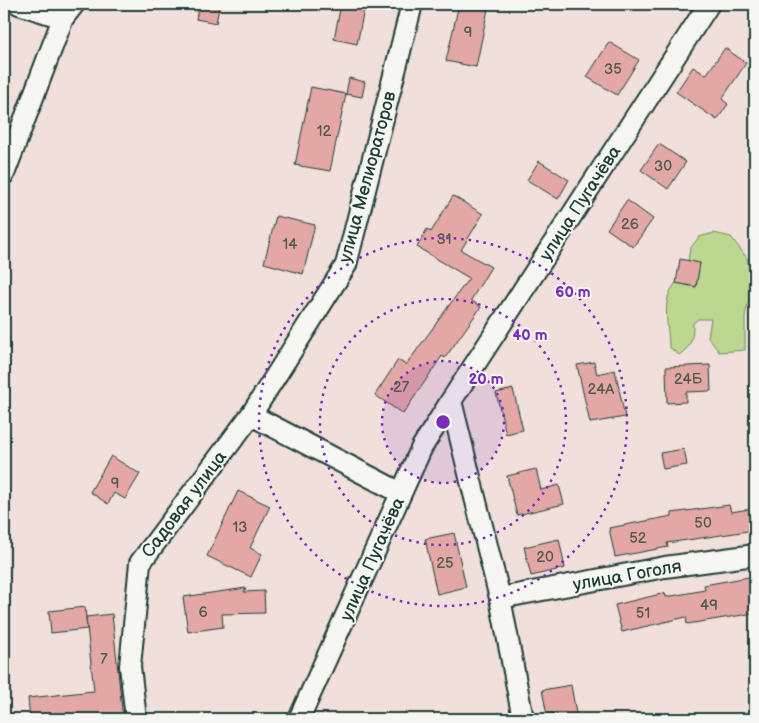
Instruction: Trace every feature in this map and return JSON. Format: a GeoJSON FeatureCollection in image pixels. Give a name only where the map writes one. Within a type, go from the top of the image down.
{"type":"FeatureCollection","features":[{"type":"Feature","properties":{"kind":"street"},"geometry":{"type":"LineString","coordinates":[[4,174],[68,11],[20,4]]}},
{"type":"Feature","properties":{"kind":"street","name":"улица Мелиораторов"},"geometry":{"type":"LineString","coordinates":[[250,416],[346,265],[412,4]]}},
{"type":"Feature","properties":{"kind":"street","name":"улица Пугачёва"},"geometry":{"type":"LineString","coordinates":[[299,719],[422,447],[709,4]]}},
{"type":"Feature","properties":{"kind":"street"},"geometry":{"type":"LineString","coordinates":[[451,401],[500,598],[524,719]]}},
{"type":"Feature","properties":{"kind":"street"},"geometry":{"type":"LineString","coordinates":[[250,416],[401,493]]}},
{"type":"Feature","properties":{"kind":"street","name":"Садовая улица"},"geometry":{"type":"LineString","coordinates":[[136,719],[130,666],[140,563],[250,416]]}},
{"type":"Feature","properties":{"kind":"street","name":"улица Гоголя"},"geometry":{"type":"LineString","coordinates":[[500,598],[665,567],[755,556]]}},
{"type":"Feature","properties":{"kind":"green space"},"geometry":{"type":"Polygon","coordinates":[[[714,233],[731,237],[747,258],[753,280],[745,316],[745,350],[719,352],[708,337],[711,319],[698,319],[693,323],[692,337],[689,345],[679,355],[669,347],[666,313],[668,297],[676,283],[696,287],[700,263],[688,261],[690,249],[699,237],[714,233]]]}},
{"type":"Feature","properties":{"kind":"building"},"geometry":{"type":"Polygon","coordinates":[[[199,4],[219,7],[216,23],[196,19],[199,4]]]}},
{"type":"Feature","properties":{"kind":"building"},"geometry":{"type":"Polygon","coordinates":[[[341,4],[365,4],[357,44],[334,39],[341,4]]]}},
{"type":"Feature","properties":{"kind":"building"},"geometry":{"type":"Polygon","coordinates":[[[459,4],[489,4],[476,67],[446,61],[459,4]]]}},
{"type":"Feature","properties":{"kind":"building"},"geometry":{"type":"Polygon","coordinates":[[[609,42],[639,60],[617,95],[587,77],[609,42]]]}},
{"type":"Feature","properties":{"kind":"building"},"geometry":{"type":"Polygon","coordinates":[[[725,48],[746,63],[722,99],[728,104],[717,120],[676,92],[693,67],[706,75],[725,48]]]}},
{"type":"Feature","properties":{"kind":"building"},"geometry":{"type":"Polygon","coordinates":[[[349,78],[365,82],[362,97],[346,94],[349,78]]]}},
{"type":"Feature","properties":{"kind":"building"},"geometry":{"type":"Polygon","coordinates":[[[311,87],[346,94],[330,171],[295,165],[311,87]]]}},
{"type":"Feature","properties":{"kind":"building"},"geometry":{"type":"Polygon","coordinates":[[[659,144],[686,162],[668,189],[641,170],[659,144]]]}},
{"type":"Feature","properties":{"kind":"building"},"geometry":{"type":"Polygon","coordinates":[[[539,161],[569,180],[558,199],[527,180],[539,161]]]}},
{"type":"Feature","properties":{"kind":"building"},"geometry":{"type":"Polygon","coordinates":[[[453,196],[483,214],[461,250],[491,267],[471,300],[481,307],[445,358],[442,356],[403,414],[375,395],[398,360],[406,365],[469,278],[417,247],[427,229],[431,232],[453,196]]]}},
{"type":"Feature","properties":{"kind":"building"},"geometry":{"type":"Polygon","coordinates":[[[627,200],[653,219],[633,247],[607,229],[627,200]]]}},
{"type":"Feature","properties":{"kind":"building"},"geometry":{"type":"Polygon","coordinates":[[[276,216],[315,225],[303,274],[264,263],[276,216]]]}},
{"type":"Feature","properties":{"kind":"building"},"geometry":{"type":"Polygon","coordinates":[[[680,259],[700,263],[696,287],[676,283],[680,259]]]}},
{"type":"Feature","properties":{"kind":"building"},"geometry":{"type":"Polygon","coordinates":[[[594,362],[597,374],[615,370],[625,417],[590,423],[577,365],[594,362]]]}},
{"type":"Feature","properties":{"kind":"building"},"geometry":{"type":"Polygon","coordinates":[[[710,365],[711,391],[686,392],[686,402],[667,403],[666,367],[710,365]]]}},
{"type":"Feature","properties":{"kind":"building"},"geometry":{"type":"Polygon","coordinates":[[[513,389],[523,430],[506,434],[496,393],[513,389]]]}},
{"type":"Feature","properties":{"kind":"building"},"geometry":{"type":"Polygon","coordinates":[[[684,449],[687,465],[663,469],[660,453],[684,449]]]}},
{"type":"Feature","properties":{"kind":"building"},"geometry":{"type":"Polygon","coordinates":[[[111,456],[140,474],[125,499],[114,493],[108,504],[90,492],[111,456]]]}},
{"type":"Feature","properties":{"kind":"building"},"geometry":{"type":"Polygon","coordinates":[[[536,469],[541,490],[559,485],[564,504],[517,515],[507,476],[536,469]]]}},
{"type":"Feature","properties":{"kind":"building"},"geometry":{"type":"Polygon","coordinates":[[[238,491],[270,506],[250,548],[262,554],[251,577],[207,556],[238,491]]]}},
{"type":"Feature","properties":{"kind":"building"},"geometry":{"type":"Polygon","coordinates":[[[729,505],[731,512],[755,508],[755,530],[667,543],[668,547],[615,557],[609,528],[672,516],[672,513],[729,505]]]}},
{"type":"Feature","properties":{"kind":"building"},"geometry":{"type":"Polygon","coordinates":[[[454,533],[466,587],[437,594],[425,539],[454,533]]]}},
{"type":"Feature","properties":{"kind":"building"},"geometry":{"type":"Polygon","coordinates":[[[559,539],[565,568],[531,576],[524,547],[559,539]]]}},
{"type":"Feature","properties":{"kind":"building"},"geometry":{"type":"Polygon","coordinates":[[[755,576],[755,613],[687,624],[686,617],[622,632],[615,605],[665,593],[666,597],[705,590],[704,585],[755,576]]]}},
{"type":"Feature","properties":{"kind":"building"},"geometry":{"type":"Polygon","coordinates":[[[246,588],[244,592],[264,591],[265,613],[222,614],[223,627],[188,632],[183,597],[246,588]]]}},
{"type":"Feature","properties":{"kind":"building"},"geometry":{"type":"Polygon","coordinates":[[[85,607],[87,629],[51,633],[49,611],[85,607]]]}},
{"type":"Feature","properties":{"kind":"building"},"geometry":{"type":"Polygon","coordinates":[[[112,614],[123,719],[30,719],[28,698],[94,691],[86,617],[112,614]]]}},
{"type":"Feature","properties":{"kind":"building"},"geometry":{"type":"Polygon","coordinates":[[[571,685],[577,719],[557,719],[556,713],[547,715],[542,690],[571,685]]]}}]}
